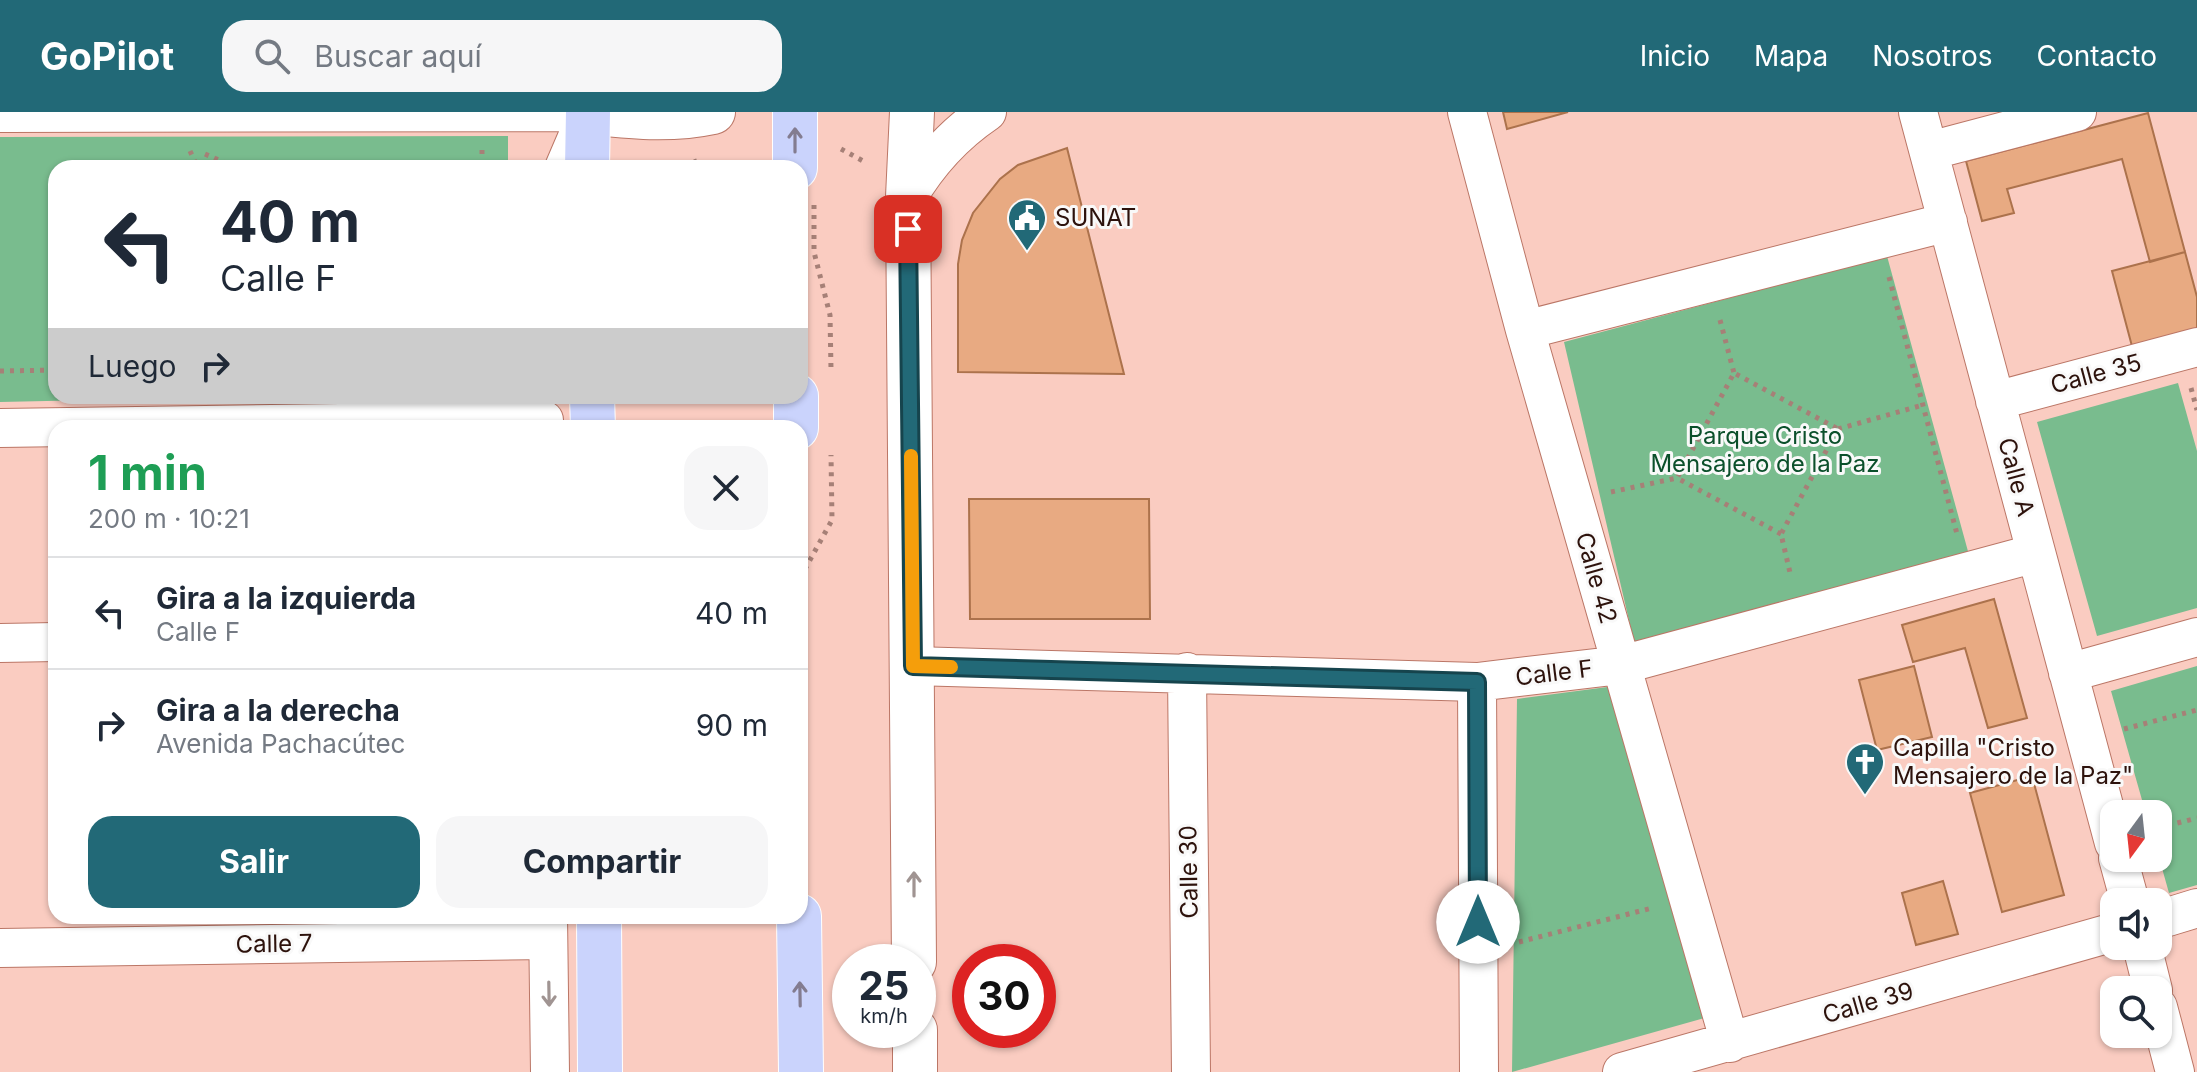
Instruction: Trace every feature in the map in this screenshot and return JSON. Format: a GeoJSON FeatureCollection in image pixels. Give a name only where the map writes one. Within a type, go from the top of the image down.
{"type":"FeatureCollection","features":[{"type":"Feature","properties":{"kind":"main road"},"geometry":{"type":"LineString","coordinates":[[587,160],[588,112]]}},
{"type":"Feature","properties":{"kind":"main road"},"geometry":{"type":"LineString","coordinates":[[795,112],[814,175]]}},
{"type":"Feature","properties":{"kind":"main road"},"geometry":{"type":"LineString","coordinates":[[813,387],[814,435]]}},
{"type":"Feature","properties":{"kind":"main road"},"geometry":{"type":"LineString","coordinates":[[599,924],[600,1072]]}},
{"type":"Feature","properties":{"kind":"main road"},"geometry":{"type":"LineString","coordinates":[[799,924],[801,1072]]}},
{"type":"Feature","properties":{"kind":"street"},"geometry":{"type":"LineString","coordinates":[[567,160],[588,112]]}},
{"type":"Feature","properties":{"kind":"street"},"geometry":{"type":"LineString","coordinates":[[0,113],[588,112],[635,118],[692,117],[713,112]]}},
{"type":"Feature","properties":{"kind":"street"},"geometry":{"type":"LineString","coordinates":[[912,112],[908,197],[914,944]]}},
{"type":"Feature","properties":{"kind":"street"},"geometry":{"type":"LineString","coordinates":[[908,197],[926,167],[955,136],[987,112]]}},
{"type":"Feature","properties":{"kind":"street","name":"Calle 42"},"geometry":{"type":"LineString","coordinates":[[1467,112],[1525,330],[1730,1043]]}},
{"type":"Feature","properties":{"kind":"street","name":"Calle A"},"geometry":{"type":"LineString","coordinates":[[1918,112],[2102,800]]}},
{"type":"Feature","properties":{"kind":"street"},"geometry":{"type":"LineString","coordinates":[[1929,151],[2077,112]]}},
{"type":"Feature","properties":{"kind":"street"},"geometry":{"type":"LineString","coordinates":[[1525,330],[1948,222]]}},
{"type":"Feature","properties":{"kind":"street","name":"Calle 35"},"geometry":{"type":"LineString","coordinates":[[1995,401],[2197,347]]}},
{"type":"Feature","properties":{"kind":"street"},"geometry":{"type":"LineString","coordinates":[[335,420],[544,415]]}},
{"type":"Feature","properties":{"kind":"street"},"geometry":{"type":"LineString","coordinates":[[0,428],[48,427]]}},
{"type":"Feature","properties":{"kind":"street","name":"Calle F"},"geometry":{"type":"LineString","coordinates":[[913,666],[1477,682],[1621,665],[2036,553]]}},
{"type":"Feature","properties":{"kind":"street"},"geometry":{"type":"LineString","coordinates":[[2068,673],[2197,637]]}},
{"type":"Feature","properties":{"kind":"street"},"geometry":{"type":"LineString","coordinates":[[0,643],[48,642]]}},
{"type":"Feature","properties":{"kind":"street","name":"Calle 30"},"geometry":{"type":"LineString","coordinates":[[1187,672],[1191,1072]]}},
{"type":"Feature","properties":{"kind":"street"},"geometry":{"type":"LineString","coordinates":[[1477,682],[1479,1072]]}},
{"type":"Feature","properties":{"kind":"street"},"geometry":{"type":"LineString","coordinates":[[2172,916],[2197,908]]}},
{"type":"Feature","properties":{"kind":"street"},"geometry":{"type":"LineString","coordinates":[[548,928],[550,1072]]}},
{"type":"Feature","properties":{"kind":"street","name":"Calle 7"},"geometry":{"type":"LineString","coordinates":[[0,948],[548,928]]}},
{"type":"Feature","properties":{"kind":"street","name":"Calle 39"},"geometry":{"type":"LineString","coordinates":[[1622,1072],[2100,936]]}},
{"type":"Feature","properties":{"kind":"street"},"geometry":{"type":"LineString","coordinates":[[915,1048],[915,1072]]}},
{"type":"Feature","properties":{"kind":"street"},"geometry":{"type":"LineString","coordinates":[[2169,1048],[2175,1072]]}},
{"type":"Feature","properties":{"kind":"path"},"geometry":{"type":"LineString","coordinates":[[813,387],[830,315],[814,252],[814,175],[841,149],[841,135]]}},
{"type":"Feature","properties":{"kind":"path"},"geometry":{"type":"LineString","coordinates":[[841,149],[869,163]]}},
{"type":"Feature","properties":{"kind":"path"},"geometry":{"type":"LineString","coordinates":[[189,150],[216,160]]}},
{"type":"Feature","properties":{"kind":"path"},"geometry":{"type":"LineString","coordinates":[[1885,264],[1957,535]]}},
{"type":"Feature","properties":{"kind":"path"},"geometry":{"type":"LineString","coordinates":[[1677,478],[1734,373],[1716,307]]}},
{"type":"Feature","properties":{"kind":"path"},"geometry":{"type":"LineString","coordinates":[[0,371],[48,370]]}},
{"type":"Feature","properties":{"kind":"path"},"geometry":{"type":"LineString","coordinates":[[1734,373],[1838,429],[1923,405]]}},
{"type":"Feature","properties":{"kind":"path"},"geometry":{"type":"LineString","coordinates":[[1792,579],[1781,534],[1838,429]]}},
{"type":"Feature","properties":{"kind":"path"},"geometry":{"type":"LineString","coordinates":[[808,564],[832,520],[814,435]]}},
{"type":"Feature","properties":{"kind":"path"},"geometry":{"type":"LineString","coordinates":[[1606,493],[1677,478],[1781,534]]}},
{"type":"Feature","properties":{"kind":"path"},"geometry":{"type":"LineString","coordinates":[[2086,739],[2197,710]]}},
{"type":"Feature","properties":{"kind":"path"},"geometry":{"type":"LineString","coordinates":[[2172,824],[2197,818]]}},
{"type":"Feature","properties":{"kind":"path"},"geometry":{"type":"LineString","coordinates":[[1479,952],[1688,899]]}},
{"type":"Feature","properties":{"kind":"green space"},"geometry":{"type":"Polygon","coordinates":[[[508,136],[508,160],[48,160],[48,401],[0,402],[0,137],[508,136]]]}},
{"type":"Feature","properties":{"kind":"green space","name":"Parque Cristo Mensajero de la Paz"},"geometry":{"type":"Polygon","coordinates":[[[1887,256],[1969,555],[1635,646],[1564,342],[1887,256]]]}},
{"type":"Feature","properties":{"kind":"green space"},"geometry":{"type":"Polygon","coordinates":[[[2178,383],[2197,451],[2197,608],[2097,636],[2037,422],[2178,383]]]}},
{"type":"Feature","properties":{"kind":"green space"},"geometry":{"type":"Polygon","coordinates":[[[2197,666],[2197,885],[2172,892],[2172,888],[2168,888],[2163,872],[2172,872],[2172,800],[2142,800],[2111,691],[2197,666]]]}},
{"type":"Feature","properties":{"kind":"green space"},"geometry":{"type":"Polygon","coordinates":[[[1615,686],[1708,1017],[1512,1072],[1517,699],[1615,686]]]}},
{"type":"Feature","properties":{"kind":"building"},"geometry":{"type":"Polygon","coordinates":[[[1503,112],[1568,112],[1507,129],[1503,112]]]}},
{"type":"Feature","properties":{"kind":"building"},"geometry":{"type":"Polygon","coordinates":[[[2148,113],[2185,252],[2150,262],[2122,159],[2007,189],[2014,213],[1982,221],[1966,161],[2148,113]]]}},
{"type":"Feature","properties":{"kind":"building","name":"SUNAT"},"geometry":{"type":"Polygon","coordinates":[[[1067,148],[1124,374],[958,372],[958,264],[962,240],[973,213],[1000,179],[1018,165],[1067,148]]]}},
{"type":"Feature","properties":{"kind":"building"},"geometry":{"type":"Polygon","coordinates":[[[2185,252],[2197,297],[2197,333],[2133,350],[2112,271],[2185,252]]]}},
{"type":"Feature","properties":{"kind":"building"},"geometry":{"type":"Polygon","coordinates":[[[969,499],[1149,499],[1150,619],[970,619],[969,499]]]}},
{"type":"Feature","properties":{"kind":"building"},"geometry":{"type":"Polygon","coordinates":[[[1994,599],[2027,718],[1988,728],[1965,648],[1913,662],[1902,625],[1994,599]]]}},
{"type":"Feature","properties":{"kind":"building"},"geometry":{"type":"Polygon","coordinates":[[[1914,666],[1932,737],[1877,750],[1859,680],[1914,666]]]}},
{"type":"Feature","properties":{"kind":"building"},"geometry":{"type":"Polygon","coordinates":[[[2032,776],[2064,895],[2002,912],[1970,793],[2032,776]]]}},
{"type":"Feature","properties":{"kind":"building"},"geometry":{"type":"Polygon","coordinates":[[[1943,881],[1958,934],[1916,945],[1902,893],[1943,881]]]}},
{"type":"Feature","properties":{"kind":"slow traffic"},"geometry":{"type":"LineString","coordinates":[[911,456],[913,666],[951,667]]}},
{"type":"Feature","properties":{"kind":"place","name":"SUNAT"},"geometry":{"type":"Point","coordinates":[1027,252]}},
{"type":"Feature","properties":{"kind":"place","name":"Capilla \"Cristo Mensajero de la Paz\""},"geometry":{"type":"Point","coordinates":[1865,796]}},
{"type":"Feature","properties":{"kind":"route"},"geometry":{"type":"LineString","coordinates":[[908,229],[913,666],[1477,682],[1478,922]]}}]}
